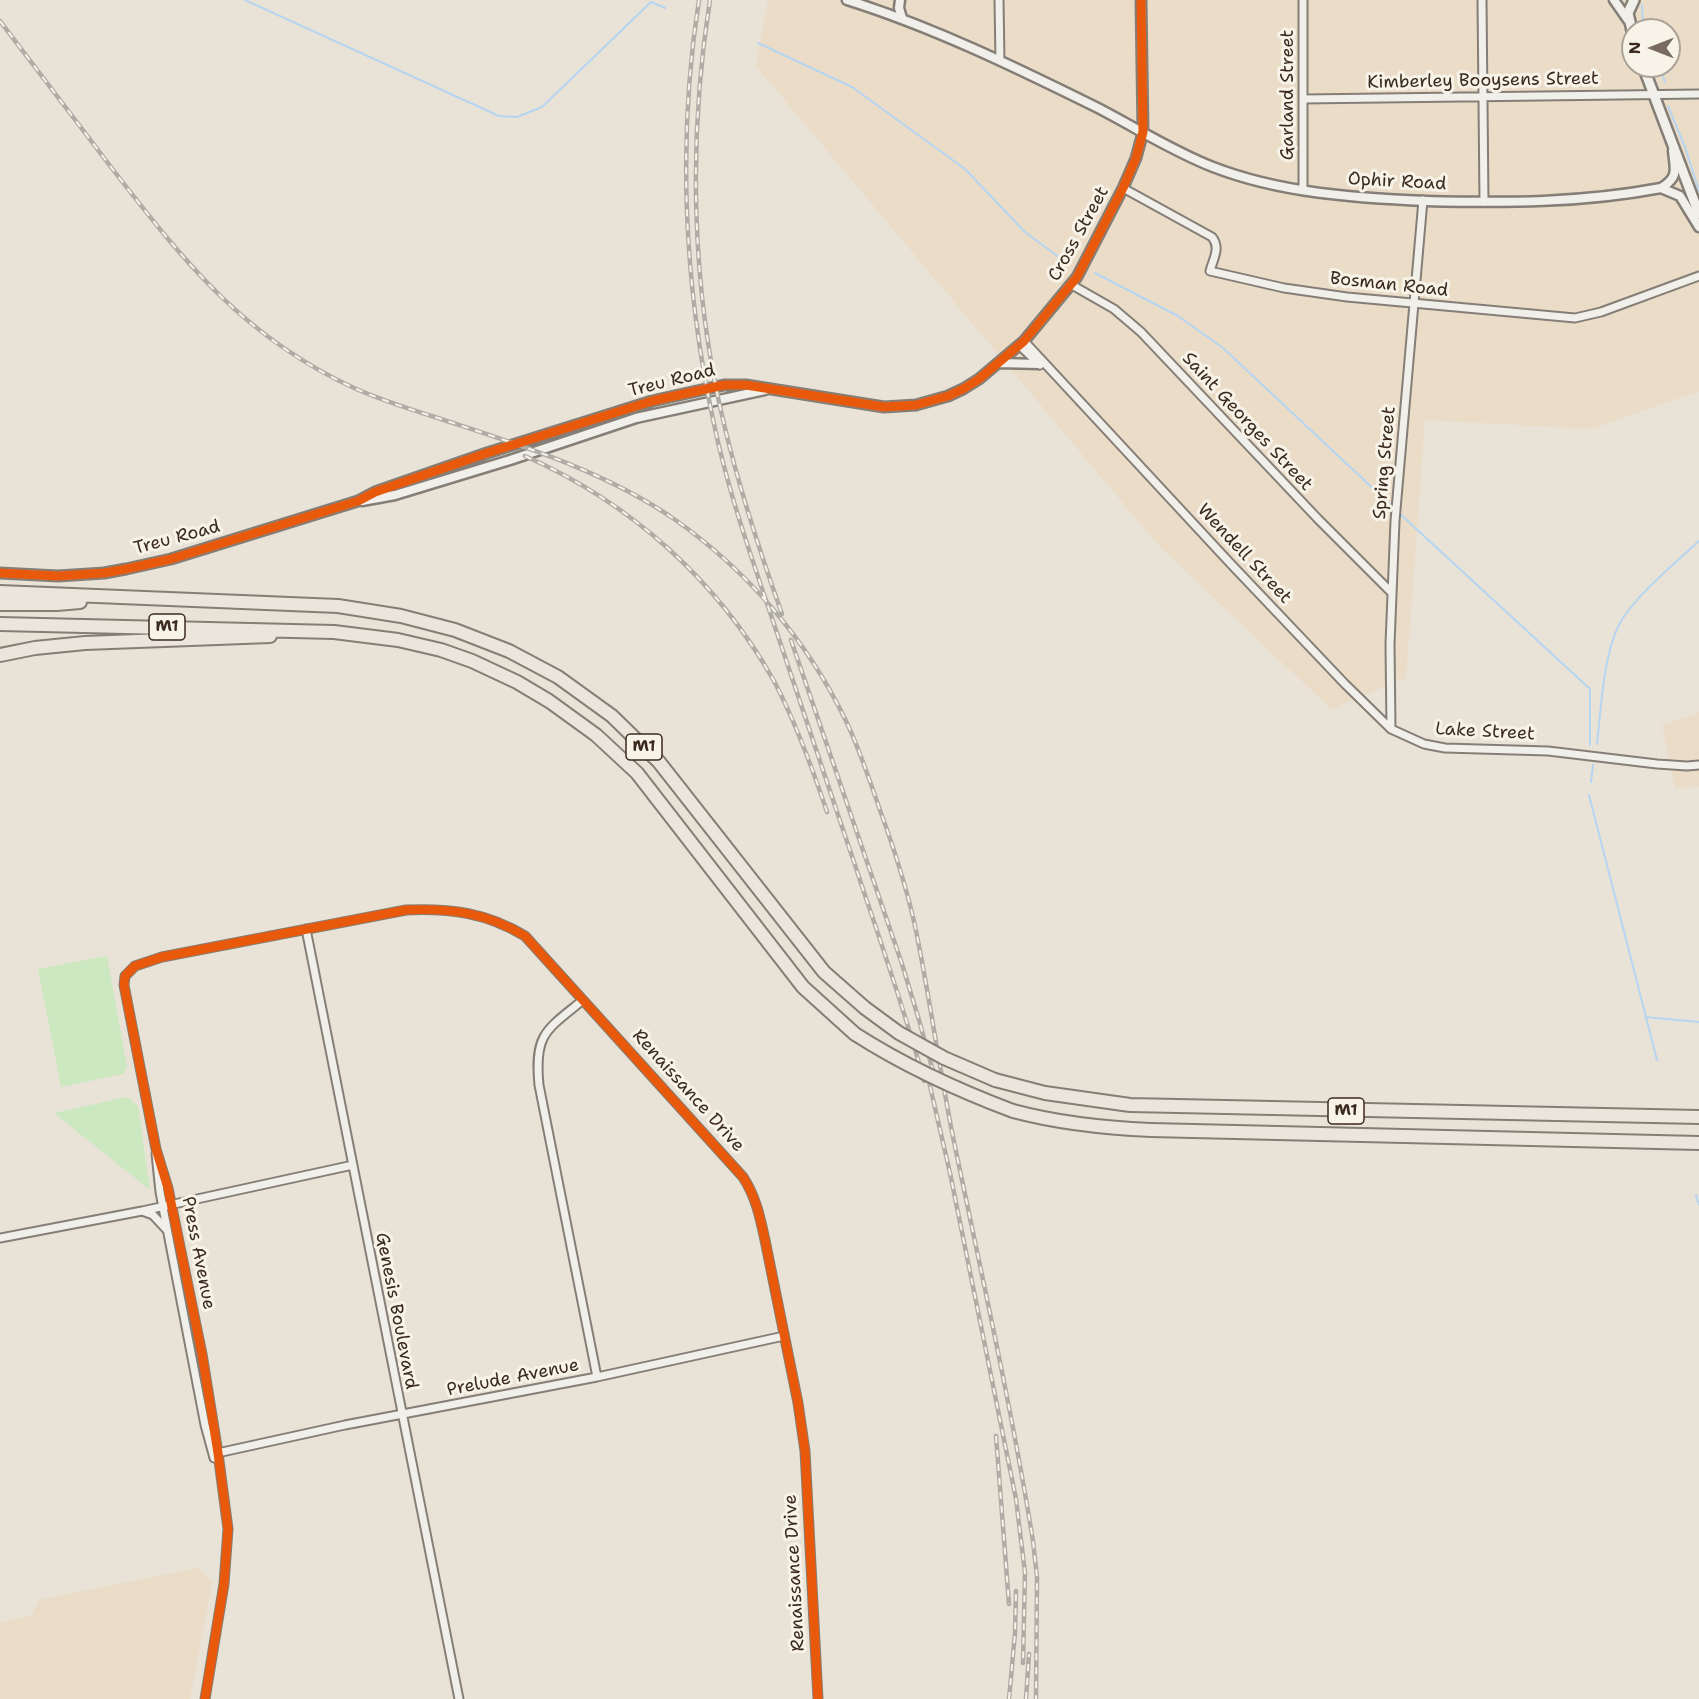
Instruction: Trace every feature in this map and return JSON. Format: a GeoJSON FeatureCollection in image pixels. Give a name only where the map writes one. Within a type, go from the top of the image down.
{"type":"FeatureCollection","features":[{"type":"Feature","properties":{"kind":"highway","name":"M1"},"geometry":{"type":"LineString","coordinates":[[0,592],[338,606],[401,616],[455,630],[498,647],[558,677],[612,716],[659,762],[824,972],[865,1008],[899,1033],[944,1058],[995,1080],[1045,1093],[1130,1106],[1699,1117]]}},
{"type":"Feature","properties":{"kind":"highway"},"geometry":{"type":"LineString","coordinates":[[0,604],[57,604],[105,597]]}},
{"type":"Feature","properties":{"kind":"highway","name":"M1"},"geometry":{"type":"LineString","coordinates":[[0,624],[334,632],[398,640],[441,650],[472,661],[516,682],[549,701],[596,735],[637,773],[803,987],[855,1034],[911,1068],[959,1091],[1013,1111],[1084,1125],[1151,1130],[1699,1143]]}},
{"type":"Feature","properties":{"kind":"highway"},"geometry":{"type":"LineString","coordinates":[[0,655],[35,648],[85,644],[313,635],[334,632]]}},
{"type":"Feature","properties":{"kind":"main road"},"geometry":{"type":"LineString","coordinates":[[1628,18],[1629,8],[1634,0]]}},
{"type":"Feature","properties":{"kind":"main road"},"geometry":{"type":"LineString","coordinates":[[1647,78],[1699,214]]}},
{"type":"Feature","properties":{"kind":"street","name":"Ophir Road"},"geometry":{"type":"LineString","coordinates":[[847,0],[902,18],[1000,61],[1212,167],[1258,181],[1303,190],[1376,199],[1484,202],[1574,201],[1660,188]]}},
{"type":"Feature","properties":{"kind":"street"},"geometry":{"type":"LineString","coordinates":[[900,0],[899,8],[902,18]]}},
{"type":"Feature","properties":{"kind":"street"},"geometry":{"type":"LineString","coordinates":[[999,0],[1000,61]]}},
{"type":"Feature","properties":{"kind":"street"},"geometry":{"type":"LineString","coordinates":[[1141,0],[1143,132]]}},
{"type":"Feature","properties":{"kind":"street","name":"Garland Street"},"geometry":{"type":"LineString","coordinates":[[1303,0],[1303,190]]}},
{"type":"Feature","properties":{"kind":"street"},"geometry":{"type":"LineString","coordinates":[[1482,0],[1484,202]]}},
{"type":"Feature","properties":{"kind":"street"},"geometry":{"type":"LineString","coordinates":[[1614,0],[1627,18]]}},
{"type":"Feature","properties":{"kind":"street","name":"Kimberley Booysens Street"},"geometry":{"type":"LineString","coordinates":[[1303,99],[1699,94]]}},
{"type":"Feature","properties":{"kind":"street","name":"Cross Street"},"geometry":{"type":"LineString","coordinates":[[1021,343],[1077,277],[1123,188],[1143,132]]}},
{"type":"Feature","properties":{"kind":"street"},"geometry":{"type":"LineString","coordinates":[[1660,188],[1670,182],[1674,176],[1673,145]]}},
{"type":"Feature","properties":{"kind":"street","name":"Bosman Road"},"geometry":{"type":"LineString","coordinates":[[1123,188],[1212,237],[1217,244],[1217,250],[1210,271],[1284,288],[1414,304],[1578,318],[1699,276]]}},
{"type":"Feature","properties":{"kind":"street"},"geometry":{"type":"LineString","coordinates":[[1660,188],[1680,196],[1699,227]]}},
{"type":"Feature","properties":{"kind":"street","name":"Spring Street"},"geometry":{"type":"LineString","coordinates":[[1390,729],[1391,592],[1395,521],[1422,200]]}},
{"type":"Feature","properties":{"kind":"street","name":"Saint Georges Street"},"geometry":{"type":"LineString","coordinates":[[1072,285],[1114,309],[1134,325],[1318,519],[1391,592]]}},
{"type":"Feature","properties":{"kind":"street","name":"Treu Road"},"geometry":{"type":"LineString","coordinates":[[358,501],[375,492],[487,453],[652,401],[724,385],[746,385],[884,407],[916,405],[963,389],[979,379],[1021,343]]}},
{"type":"Feature","properties":{"kind":"street","name":"Wendell Street"},"geometry":{"type":"LineString","coordinates":[[1021,343],[1039,364],[1077,399]]}},
{"type":"Feature","properties":{"kind":"street","name":"Wendell Street"},"geometry":{"type":"LineString","coordinates":[[1021,343],[1390,729]]}},
{"type":"Feature","properties":{"kind":"street"},"geometry":{"type":"LineString","coordinates":[[999,363],[1039,364]]}},
{"type":"Feature","properties":{"kind":"street","name":"Treu Road"},"geometry":{"type":"LineString","coordinates":[[0,573],[58,576],[104,573],[171,559],[358,501],[395,495],[636,418],[766,389]]}},
{"type":"Feature","properties":{"kind":"street","name":"Lake Street"},"geometry":{"type":"LineString","coordinates":[[1390,729],[1415,741],[1445,748],[1532,750],[1657,764],[1699,765]]}},
{"type":"Feature","properties":{"kind":"street","name":"Renaissance Drive"},"geometry":{"type":"LineString","coordinates":[[130,969],[162,957],[406,910],[433,909],[483,916],[505,924],[525,936],[736,1170],[751,1190],[759,1210],[798,1403],[805,1451],[818,1699]]}},
{"type":"Feature","properties":{"kind":"street","name":"Genesis Boulevard"},"geometry":{"type":"LineString","coordinates":[[306,929],[459,1699]]}},
{"type":"Feature","properties":{"kind":"street","name":"Press Avenue"},"geometry":{"type":"LineString","coordinates":[[130,969],[125,975],[124,985],[156,1149],[171,1203],[207,1386],[215,1454]]}},
{"type":"Feature","properties":{"kind":"street"},"geometry":{"type":"LineString","coordinates":[[583,1000],[548,1029],[539,1044],[536,1061],[540,1094],[597,1377]]}},
{"type":"Feature","properties":{"kind":"street","name":"Press Avenue"},"geometry":{"type":"LineString","coordinates":[[156,1149],[159,1192],[198,1387],[219,1471],[228,1529],[224,1584],[205,1699]]}},
{"type":"Feature","properties":{"kind":"street"},"geometry":{"type":"LineString","coordinates":[[0,1238],[142,1211],[352,1165]]}},
{"type":"Feature","properties":{"kind":"street"},"geometry":{"type":"LineString","coordinates":[[142,1211],[156,1200],[159,1192]]}},
{"type":"Feature","properties":{"kind":"street"},"geometry":{"type":"LineString","coordinates":[[142,1211],[153,1215],[167,1230]]}},
{"type":"Feature","properties":{"kind":"street","name":"Prelude Avenue"},"geometry":{"type":"LineString","coordinates":[[215,1454],[401,1414],[597,1377],[784,1336]]}},
{"type":"Feature","properties":{"kind":"street"},"geometry":{"type":"LineString","coordinates":[[198,1387],[207,1386]]}},
{"type":"Feature","properties":{"kind":"shaded area"},"geometry":{"type":"Polygon","coordinates":[[[768,0],[1699,0],[1699,391],[1592,429],[1425,420],[1406,678],[1331,709],[1159,546],[756,66],[768,0]]]}},
{"type":"Feature","properties":{"kind":"shaded area"},"geometry":{"type":"Polygon","coordinates":[[[1699,710],[1699,787],[1675,788],[1662,725],[1698,713],[1699,710]]]}},
{"type":"Feature","properties":{"kind":"shaded area"},"geometry":{"type":"Polygon","coordinates":[[[199,1568],[212,1583],[190,1699],[0,1699],[0,1623],[32,1615],[39,1600],[199,1568]]]}},
{"type":"Feature","properties":{"kind":"green space"},"geometry":{"type":"Polygon","coordinates":[[[107,956],[127,1067],[123,1074],[61,1087],[38,969],[107,956]]]}},
{"type":"Feature","properties":{"kind":"green space"},"geometry":{"type":"Polygon","coordinates":[[[127,1097],[138,1106],[150,1190],[54,1113],[127,1097]]]}},
{"type":"Feature","properties":{"kind":"waterway"},"geometry":{"type":"LineString","coordinates":[[245,0],[499,116],[517,117],[542,107],[651,2],[665,8]]}},
{"type":"Feature","properties":{"kind":"waterway"},"geometry":{"type":"LineString","coordinates":[[1642,5],[1643,18]]}},
{"type":"Feature","properties":{"kind":"waterway"},"geometry":{"type":"LineString","coordinates":[[758,43],[852,87],[965,169],[1025,232],[1068,264]]}},
{"type":"Feature","properties":{"kind":"waterway"},"geometry":{"type":"LineString","coordinates":[[1664,78],[1665,82]]}},
{"type":"Feature","properties":{"kind":"waterway"},"geometry":{"type":"LineString","coordinates":[[1668,106],[1685,147],[1699,191]]}},
{"type":"Feature","properties":{"kind":"waterway"},"geometry":{"type":"LineString","coordinates":[[1095,273],[1178,316],[1223,348],[1395,509]]}},
{"type":"Feature","properties":{"kind":"waterway"},"geometry":{"type":"LineString","coordinates":[[1399,513],[1590,689],[1590,745]]}},
{"type":"Feature","properties":{"kind":"waterway"},"geometry":{"type":"LineString","coordinates":[[1597,744],[1606,667],[1619,625],[1644,593],[1699,541]]}},
{"type":"Feature","properties":{"kind":"waterway"},"geometry":{"type":"LineString","coordinates":[[1591,782],[1593,765]]}},
{"type":"Feature","properties":{"kind":"waterway"},"geometry":{"type":"LineString","coordinates":[[1589,795],[1657,1060]]}},
{"type":"Feature","properties":{"kind":"waterway"},"geometry":{"type":"LineString","coordinates":[[1645,1017],[1699,1022]]}},
{"type":"Feature","properties":{"kind":"waterway"},"geometry":{"type":"LineString","coordinates":[[1696,1195],[1699,1205]]}},
{"type":"Feature","properties":{"kind":"railway"},"geometry":{"type":"LineString","coordinates":[[699,0],[688,106],[687,213],[696,319],[714,424],[742,530],[891,971],[924,1081]]}},
{"type":"Feature","properties":{"kind":"railway"},"geometry":{"type":"LineString","coordinates":[[710,0],[698,106],[696,159],[696,213],[705,320],[713,372],[730,448],[750,520],[782,614]]}},
{"type":"Feature","properties":{"kind":"railway"},"geometry":{"type":"LineString","coordinates":[[0,21],[166,237],[220,295],[280,346],[315,368],[354,388],[560,460],[619,486],[647,502],[701,539],[750,584],[773,609],[813,662],[846,721],[860,755],[898,863],[916,929],[952,1132],[1005,1387],[1033,1541],[1037,1577],[1036,1699]]}},
{"type":"Feature","properties":{"kind":"railway"},"geometry":{"type":"LineString","coordinates":[[525,456],[564,475],[635,521],[668,548],[726,610],[774,681],[803,745],[827,812]]}},
{"type":"Feature","properties":{"kind":"railway"},"geometry":{"type":"LineString","coordinates":[[791,640],[902,964],[936,1082]]}},
{"type":"Feature","properties":{"kind":"railway"},"geometry":{"type":"LineString","coordinates":[[927,1073],[950,1173],[1016,1499],[1025,1573],[1023,1663]]}},
{"type":"Feature","properties":{"kind":"railway"},"geometry":{"type":"LineString","coordinates":[[996,1436],[1009,1604]]}},
{"type":"Feature","properties":{"kind":"railway"},"geometry":{"type":"LineString","coordinates":[[1009,1699],[1016,1591]]}},
{"type":"Feature","properties":{"kind":"railway"},"geometry":{"type":"LineString","coordinates":[[1026,1699],[1029,1654]]}},
{"type":"Feature","properties":{"kind":"cycle path"},"geometry":{"type":"LineString","coordinates":[[0,573],[58,576],[104,573],[171,559],[358,501],[375,492],[487,453],[652,401],[724,385],[746,385],[884,407],[916,405],[963,389],[979,379],[1024,341],[1077,277],[1123,188],[1136,158],[1143,132],[1141,0]]}},
{"type":"Feature","properties":{"kind":"cycle path"},"geometry":{"type":"LineString","coordinates":[[205,1699],[224,1584],[228,1529],[202,1354],[168,1188],[156,1149],[124,985],[125,976],[135,966],[162,957],[406,910],[453,911],[483,917],[525,936],[743,1177],[751,1192],[765,1240],[798,1403],[805,1451],[818,1699]]}}]}
